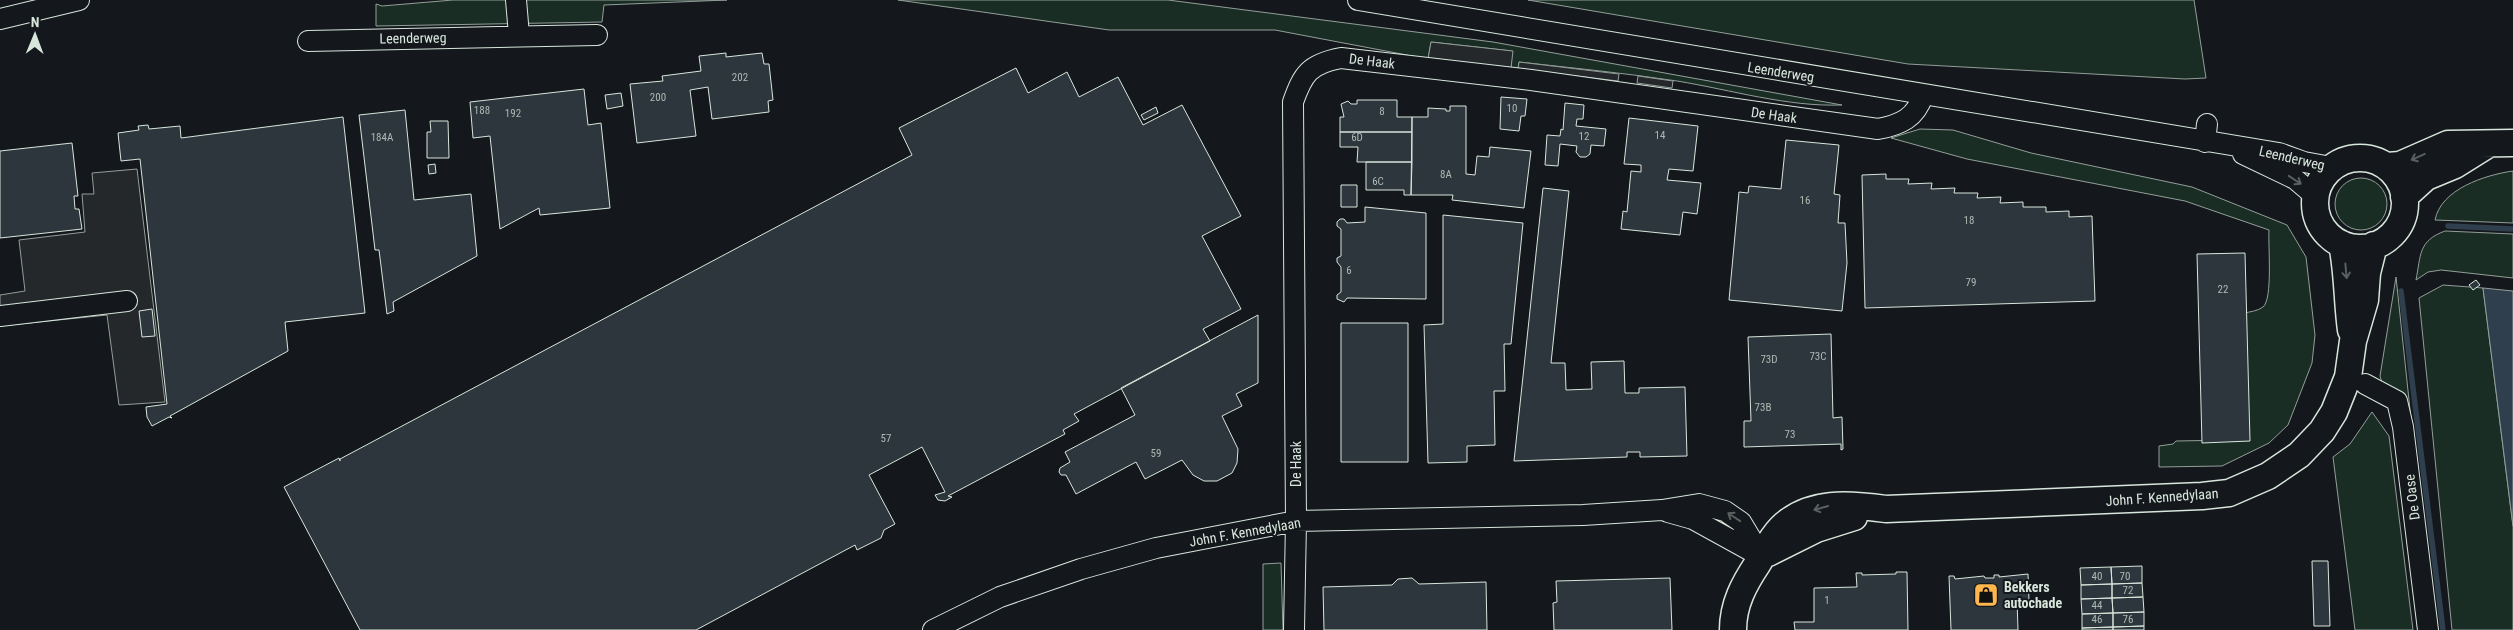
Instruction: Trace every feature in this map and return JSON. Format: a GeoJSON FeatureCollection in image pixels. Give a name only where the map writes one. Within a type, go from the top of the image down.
{"type":"FeatureCollection","features":[{"type":"Feature","properties":{"kind":"main road"},"geometry":{"type":"LineString","coordinates":[[2387,166],[2396,176],[2404,197],[2404,214],[2400,224],[2389,238],[2374,245],[2358,247],[2342,244],[2327,234],[2319,223],[2316,197],[2322,178],[2331,167],[2342,160],[2357,157],[2387,166],[2400,165],[2448,144],[2488,145],[2513,143]]}},
{"type":"Feature","properties":{"kind":"main road"},"geometry":{"type":"LineString","coordinates":[[2404,197],[2426,177],[2455,165],[2488,145]]}},
{"type":"Feature","properties":{"kind":"main road","name":"John F. Kennedylaan"},"geometry":{"type":"LineString","coordinates":[[2342,244],[2348,272],[2347,300],[2353,340]]}},
{"type":"Feature","properties":{"kind":"main road","name":"John F. Kennedylaan"},"geometry":{"type":"LineString","coordinates":[[1762,557],[1781,528],[1790,521],[1808,512],[1834,504],[1886,508],[2169,499],[2229,493],[2268,476],[2298,455],[2322,431],[2334,412],[2348,377],[2353,340],[2365,300],[2367,272],[2374,245]]}},
{"type":"Feature","properties":{"kind":"main road"},"geometry":{"type":"LineString","coordinates":[[1733,630],[1741,590],[1762,557]]}},
{"type":"Feature","properties":{"kind":"street"},"geometry":{"type":"LineString","coordinates":[[0,19],[79,0]]}},
{"type":"Feature","properties":{"kind":"street"},"geometry":{"type":"LineString","coordinates":[[516,0],[519,35]]}},
{"type":"Feature","properties":{"kind":"street","name":"Leenderweg"},"geometry":{"type":"LineString","coordinates":[[1358,0],[1923,95],[2212,137],[2279,152],[2304,162],[2331,167]]}},
{"type":"Feature","properties":{"kind":"street","name":"Leenderweg"},"geometry":{"type":"LineString","coordinates":[[308,41],[519,35],[598,35]]}},
{"type":"Feature","properties":{"kind":"street","name":"De Haak"},"geometry":{"type":"LineString","coordinates":[[1294,630],[1296,521],[1293,102],[1302,78],[1314,67],[1326,60],[1341,58],[1531,80],[1878,129],[1906,120],[1916,111],[1923,95]]}},
{"type":"Feature","properties":{"kind":"street","name":"Leenderweg"},"geometry":{"type":"LineString","coordinates":[[2212,137],[2294,179],[2316,197]]}},
{"type":"Feature","properties":{"kind":"street"},"geometry":{"type":"LineString","coordinates":[[0,316],[128,301]]}},
{"type":"Feature","properties":{"kind":"street","name":"De Oase"},"geometry":{"type":"LineString","coordinates":[[2364,384],[2397,401],[2403,427],[2428,630]]}},
{"type":"Feature","properties":{"kind":"street","name":"John F. Kennedylaan"},"geometry":{"type":"LineString","coordinates":[[933,630],[1000,597],[1081,569],[1156,548],[1296,521],[1494,518],[1662,510],[1693,519],[1762,557]]}},
{"type":"Feature","properties":{"kind":"green space"},"geometry":{"type":"Polygon","coordinates":[[[453,0],[727,0],[604,5],[602,22],[376,26],[376,4],[382,6],[453,0]]]}},
{"type":"Feature","properties":{"kind":"green space"},"geometry":{"type":"Polygon","coordinates":[[[898,0],[1168,0],[1493,42],[1842,105],[1780,101],[1638,75],[1519,62],[1518,69],[1511,68],[1512,51],[1431,42],[1428,59],[1275,30],[1109,30],[898,0]]]}},
{"type":"Feature","properties":{"kind":"green space"},"geometry":{"type":"Polygon","coordinates":[[[1528,0],[2194,0],[2206,78],[2185,79],[1908,64],[1528,0]]]}},
{"type":"Feature","properties":{"kind":"green space"},"geometry":{"type":"Polygon","coordinates":[[[1920,129],[1953,130],[2031,153],[2192,187],[2287,225],[2306,257],[2315,335],[2312,363],[2288,425],[2269,443],[2222,466],[2159,467],[2159,446],[2173,444],[2176,441],[2232,440],[2244,313],[2263,307],[2266,302],[2269,283],[2269,230],[2185,201],[1967,159],[1891,138],[1920,129]]]}},
{"type":"Feature","properties":{"kind":"green space"},"geometry":{"type":"Polygon","coordinates":[[[2513,171],[2513,223],[2435,220],[2439,209],[2446,200],[2466,185],[2490,176],[2513,171]]]}},
{"type":"Feature","properties":{"kind":"green space"},"geometry":{"type":"Polygon","coordinates":[[[2361,178],[2371,180],[2379,186],[2385,194],[2387,204],[2385,214],[2379,222],[2371,228],[2361,230],[2351,228],[2343,222],[2337,214],[2335,204],[2337,194],[2343,186],[2351,180],[2361,178]]]}},
{"type":"Feature","properties":{"kind":"green space"},"geometry":{"type":"Polygon","coordinates":[[[2445,231],[2513,234],[2513,278],[2441,270],[2428,272],[2416,280],[2420,256],[2425,244],[2436,235],[2445,231]]]}},
{"type":"Feature","properties":{"kind":"green space"},"geometry":{"type":"Polygon","coordinates":[[[2396,277],[2411,419],[2382,383],[2380,376],[2396,277]]]}},
{"type":"Feature","properties":{"kind":"green space"},"geometry":{"type":"Polygon","coordinates":[[[2443,285],[2483,288],[2513,526],[2513,630],[2452,630],[2419,298],[2443,285]]]}},
{"type":"Feature","properties":{"kind":"green space"},"geometry":{"type":"Polygon","coordinates":[[[2372,412],[2389,436],[2413,630],[2355,630],[2333,457],[2350,444],[2372,412]]]}},
{"type":"Feature","properties":{"kind":"green space"},"geometry":{"type":"Polygon","coordinates":[[[1281,563],[1283,630],[1263,630],[1263,564],[1281,563]]]}},
{"type":"Feature","properties":{"kind":"shaded area"},"geometry":{"type":"Polygon","coordinates":[[[1431,42],[1513,51],[1511,68],[1428,59],[1431,42]]]}},
{"type":"Feature","properties":{"kind":"shaded area"},"geometry":{"type":"Polygon","coordinates":[[[1519,62],[1619,74],[1618,81],[1518,69],[1519,62]]]}},
{"type":"Feature","properties":{"kind":"shaded area"},"geometry":{"type":"Polygon","coordinates":[[[1638,76],[1673,81],[1672,88],[1637,83],[1638,76]]]}},
{"type":"Feature","properties":{"kind":"shaded area"},"geometry":{"type":"Polygon","coordinates":[[[137,169],[165,402],[119,405],[107,315],[0,326],[0,295],[25,291],[19,240],[85,232],[82,194],[94,194],[92,173],[137,169]]]}},
{"type":"Feature","properties":{"kind":"water"},"geometry":{"type":"Polygon","coordinates":[[[2483,288],[2513,291],[2513,526],[2483,288]]]}},
{"type":"Feature","properties":{"kind":"building"},"geometry":{"type":"Polygon","coordinates":[[[726,53],[726,57],[762,53],[764,64],[769,64],[773,100],[768,101],[769,112],[712,119],[708,87],[690,90],[696,136],[637,143],[630,84],[663,81],[662,76],[701,71],[699,56],[726,53]]]}},
{"type":"Feature","properties":{"kind":"building"},"geometry":{"type":"Polygon","coordinates":[[[1016,68],[1028,93],[1067,72],[1079,97],[1118,77],[1143,125],[1182,105],[1241,216],[1202,236],[1241,309],[1203,329],[1210,341],[1074,414],[1079,421],[1063,430],[1065,434],[948,496],[952,497],[945,501],[938,500],[935,495],[945,492],[922,447],[869,475],[895,524],[884,530],[881,538],[857,550],[855,545],[696,630],[360,630],[284,487],[339,458],[340,461],[340,459],[912,155],[899,128],[1016,68]]]}},
{"type":"Feature","properties":{"kind":"building"},"geometry":{"type":"Polygon","coordinates":[[[584,89],[588,125],[601,123],[610,208],[540,215],[539,208],[500,229],[490,136],[473,138],[470,102],[584,89]]]}},
{"type":"Feature","properties":{"kind":"building"},"geometry":{"type":"Polygon","coordinates":[[[621,93],[623,106],[607,109],[605,95],[621,93]]]}},
{"type":"Feature","properties":{"kind":"building"},"geometry":{"type":"Polygon","coordinates":[[[1501,97],[1527,99],[1525,116],[1521,116],[1519,131],[1500,129],[1501,97]]]}},
{"type":"Feature","properties":{"kind":"building"},"geometry":{"type":"Polygon","coordinates":[[[1357,100],[1397,100],[1397,117],[1412,117],[1412,132],[1340,132],[1340,117],[1344,117],[1341,104],[1348,101],[1351,104],[1357,104],[1357,100]]]}},
{"type":"Feature","properties":{"kind":"building"},"geometry":{"type":"Polygon","coordinates":[[[1565,103],[1584,105],[1583,119],[1577,119],[1576,126],[1606,129],[1604,146],[1591,145],[1590,154],[1586,157],[1580,157],[1576,152],[1577,146],[1560,144],[1558,166],[1545,165],[1547,135],[1560,136],[1561,129],[1563,130],[1565,103]]]}},
{"type":"Feature","properties":{"kind":"building"},"geometry":{"type":"Polygon","coordinates":[[[1450,106],[1466,106],[1466,174],[1475,175],[1477,156],[1489,157],[1490,147],[1531,151],[1524,208],[1452,200],[1453,195],[1411,195],[1412,117],[1428,117],[1428,108],[1450,111],[1450,106]]]}},
{"type":"Feature","properties":{"kind":"building"},"geometry":{"type":"Polygon","coordinates":[[[1156,107],[1158,113],[1144,120],[1141,115],[1156,107]]]}},
{"type":"Feature","properties":{"kind":"building"},"geometry":{"type":"Polygon","coordinates":[[[405,110],[414,200],[471,194],[477,256],[393,302],[394,311],[387,314],[379,250],[375,250],[359,115],[405,110]]]}},
{"type":"Feature","properties":{"kind":"building"},"geometry":{"type":"Polygon","coordinates":[[[343,117],[365,313],[285,322],[288,351],[170,416],[172,418],[169,417],[152,426],[147,417],[146,407],[167,404],[140,159],[121,161],[118,133],[139,130],[138,126],[148,125],[149,129],[180,126],[181,138],[343,117]]]}},
{"type":"Feature","properties":{"kind":"building"},"geometry":{"type":"Polygon","coordinates":[[[1629,118],[1698,126],[1693,171],[1669,169],[1667,180],[1701,183],[1697,214],[1683,212],[1680,235],[1621,229],[1623,211],[1627,212],[1631,171],[1641,172],[1641,165],[1624,164],[1629,118]]]}},
{"type":"Feature","properties":{"kind":"building"},"geometry":{"type":"Polygon","coordinates":[[[430,121],[448,121],[449,158],[427,158],[427,132],[431,132],[430,121]]]}},
{"type":"Feature","properties":{"kind":"building"},"geometry":{"type":"Polygon","coordinates":[[[1340,132],[1412,132],[1412,162],[1357,162],[1358,147],[1340,147],[1340,132]]]}},
{"type":"Feature","properties":{"kind":"building"},"geometry":{"type":"Polygon","coordinates":[[[1786,140],[1839,145],[1834,194],[1840,195],[1838,223],[1845,223],[1847,263],[1842,311],[1729,300],[1739,192],[1748,193],[1749,186],[1781,189],[1786,140]]]}},
{"type":"Feature","properties":{"kind":"building"},"geometry":{"type":"Polygon","coordinates":[[[72,143],[78,196],[74,196],[75,209],[79,209],[82,229],[0,238],[0,151],[72,143]]]}},
{"type":"Feature","properties":{"kind":"building"},"geometry":{"type":"Polygon","coordinates":[[[1366,162],[1412,162],[1411,195],[1404,195],[1404,190],[1366,190],[1366,162]]]}},
{"type":"Feature","properties":{"kind":"building"},"geometry":{"type":"Polygon","coordinates":[[[435,164],[436,173],[429,174],[428,165],[435,164]]]}},
{"type":"Feature","properties":{"kind":"building"},"geometry":{"type":"Polygon","coordinates":[[[1886,174],[1886,179],[1909,179],[1908,184],[1932,183],[1931,189],[1955,188],[1954,193],[1978,193],[1977,198],[2001,197],[2000,203],[2023,202],[2023,207],[2046,207],[2046,212],[2069,211],[2069,217],[2092,216],[2095,301],[1865,308],[1862,175],[1886,174]]]}},
{"type":"Feature","properties":{"kind":"building"},"geometry":{"type":"Polygon","coordinates":[[[1341,185],[1357,185],[1357,207],[1341,207],[1341,185]]]}},
{"type":"Feature","properties":{"kind":"building"},"geometry":{"type":"Polygon","coordinates":[[[1543,188],[1569,191],[1551,363],[1565,363],[1566,390],[1592,389],[1591,362],[1624,361],[1625,393],[1639,393],[1639,388],[1685,387],[1687,456],[1640,457],[1640,452],[1627,452],[1627,457],[1514,461],[1543,188]]]}},
{"type":"Feature","properties":{"kind":"building"},"geometry":{"type":"Polygon","coordinates":[[[1365,207],[1426,213],[1426,299],[1347,298],[1344,302],[1337,299],[1337,295],[1341,292],[1341,267],[1337,262],[1337,258],[1341,256],[1341,229],[1337,226],[1337,222],[1340,219],[1344,219],[1347,223],[1365,222],[1365,207]]]}},
{"type":"Feature","properties":{"kind":"building"},"geometry":{"type":"Polygon","coordinates":[[[1443,215],[1523,223],[1511,344],[1504,344],[1505,391],[1494,391],[1495,445],[1467,446],[1467,462],[1428,463],[1424,325],[1443,324],[1443,215]]]}},
{"type":"Feature","properties":{"kind":"building"},"geometry":{"type":"Polygon","coordinates":[[[2245,253],[2250,441],[2202,443],[2197,254],[2245,253]]]}},
{"type":"Feature","properties":{"kind":"building"},"geometry":{"type":"Polygon","coordinates":[[[2476,280],[2480,285],[2473,290],[2469,285],[2476,280]]]}},
{"type":"Feature","properties":{"kind":"building"},"geometry":{"type":"Polygon","coordinates":[[[152,309],[155,336],[142,337],[139,311],[152,309]]]}},
{"type":"Feature","properties":{"kind":"building"},"geometry":{"type":"Polygon","coordinates":[[[1258,315],[1258,383],[1236,394],[1242,406],[1222,416],[1238,449],[1237,463],[1232,473],[1217,481],[1204,481],[1193,475],[1182,460],[1145,479],[1136,462],[1076,494],[1066,475],[1061,475],[1059,472],[1060,468],[1070,462],[1065,452],[1135,415],[1121,388],[1258,315]]]}},
{"type":"Feature","properties":{"kind":"building"},"geometry":{"type":"Polygon","coordinates":[[[1341,323],[1408,323],[1408,462],[1341,462],[1341,323]]]}},
{"type":"Feature","properties":{"kind":"building"},"geometry":{"type":"Polygon","coordinates":[[[1831,334],[1833,418],[1842,417],[1843,449],[1841,450],[1841,444],[1744,447],[1744,421],[1751,421],[1748,337],[1831,334]]]}},
{"type":"Feature","properties":{"kind":"building"},"geometry":{"type":"Polygon","coordinates":[[[2312,561],[2328,561],[2330,626],[2314,626],[2312,561]]]}},
{"type":"Feature","properties":{"kind":"building"},"geometry":{"type":"Polygon","coordinates":[[[2142,566],[2142,583],[2112,584],[2111,567],[2142,566]]]}},
{"type":"Feature","properties":{"kind":"building"},"geometry":{"type":"Polygon","coordinates":[[[2111,567],[2112,584],[2081,585],[2080,568],[2111,567]]]}},
{"type":"Feature","properties":{"kind":"building"},"geometry":{"type":"Polygon","coordinates":[[[1896,572],[1907,572],[1908,630],[1795,630],[1794,622],[1814,622],[1814,588],[1857,587],[1856,573],[1862,573],[1862,575],[1896,574],[1896,572]]]}},
{"type":"Feature","properties":{"kind":"building"},"geometry":{"type":"Polygon","coordinates":[[[2028,574],[2029,600],[2017,600],[2018,630],[1951,630],[1949,576],[1954,576],[1955,579],[1984,576],[1985,578],[1994,578],[1994,575],[1999,575],[1999,577],[2028,574]]]}},
{"type":"Feature","properties":{"kind":"building"},"geometry":{"type":"Polygon","coordinates":[[[1412,578],[1419,584],[1486,582],[1487,630],[1324,630],[1323,587],[1392,585],[1398,579],[1412,578]]]}},
{"type":"Feature","properties":{"kind":"building"},"geometry":{"type":"Polygon","coordinates":[[[1670,578],[1672,630],[1554,630],[1553,603],[1557,602],[1556,581],[1670,578]]]}},
{"type":"Feature","properties":{"kind":"building"},"geometry":{"type":"Polygon","coordinates":[[[2142,583],[2143,597],[2112,598],[2112,584],[2142,583]]]}},
{"type":"Feature","properties":{"kind":"building"},"geometry":{"type":"Polygon","coordinates":[[[2112,584],[2112,598],[2081,599],[2081,585],[2112,584]]]}},
{"type":"Feature","properties":{"kind":"building"},"geometry":{"type":"Polygon","coordinates":[[[2143,597],[2144,612],[2113,613],[2112,598],[2143,597]]]}},
{"type":"Feature","properties":{"kind":"building"},"geometry":{"type":"Polygon","coordinates":[[[2112,598],[2113,613],[2082,614],[2081,599],[2112,598]]]}},
{"type":"Feature","properties":{"kind":"building"},"geometry":{"type":"Polygon","coordinates":[[[2144,612],[2144,626],[2113,627],[2113,613],[2144,612]]]}},
{"type":"Feature","properties":{"kind":"building"},"geometry":{"type":"Polygon","coordinates":[[[2113,613],[2113,627],[2082,628],[2082,614],[2113,613]]]}},
{"type":"Feature","properties":{"kind":"building"},"geometry":{"type":"Polygon","coordinates":[[[2144,626],[2144,630],[2113,630],[2113,627],[2144,626]]]}},
{"type":"Feature","properties":{"kind":"building"},"geometry":{"type":"Polygon","coordinates":[[[2113,627],[2113,630],[2082,630],[2082,628],[2113,627]]]}},
{"type":"Feature","properties":{"kind":"waterway"},"geometry":{"type":"LineString","coordinates":[[2448,226],[2513,229]]}},
{"type":"Feature","properties":{"kind":"waterway"},"geometry":{"type":"LineString","coordinates":[[2401,291],[2443,630]]}},
{"type":"Feature","properties":{"kind":"place","name":"Bekkers autochade"},"geometry":{"type":"Point","coordinates":[1986,595]}}]}
